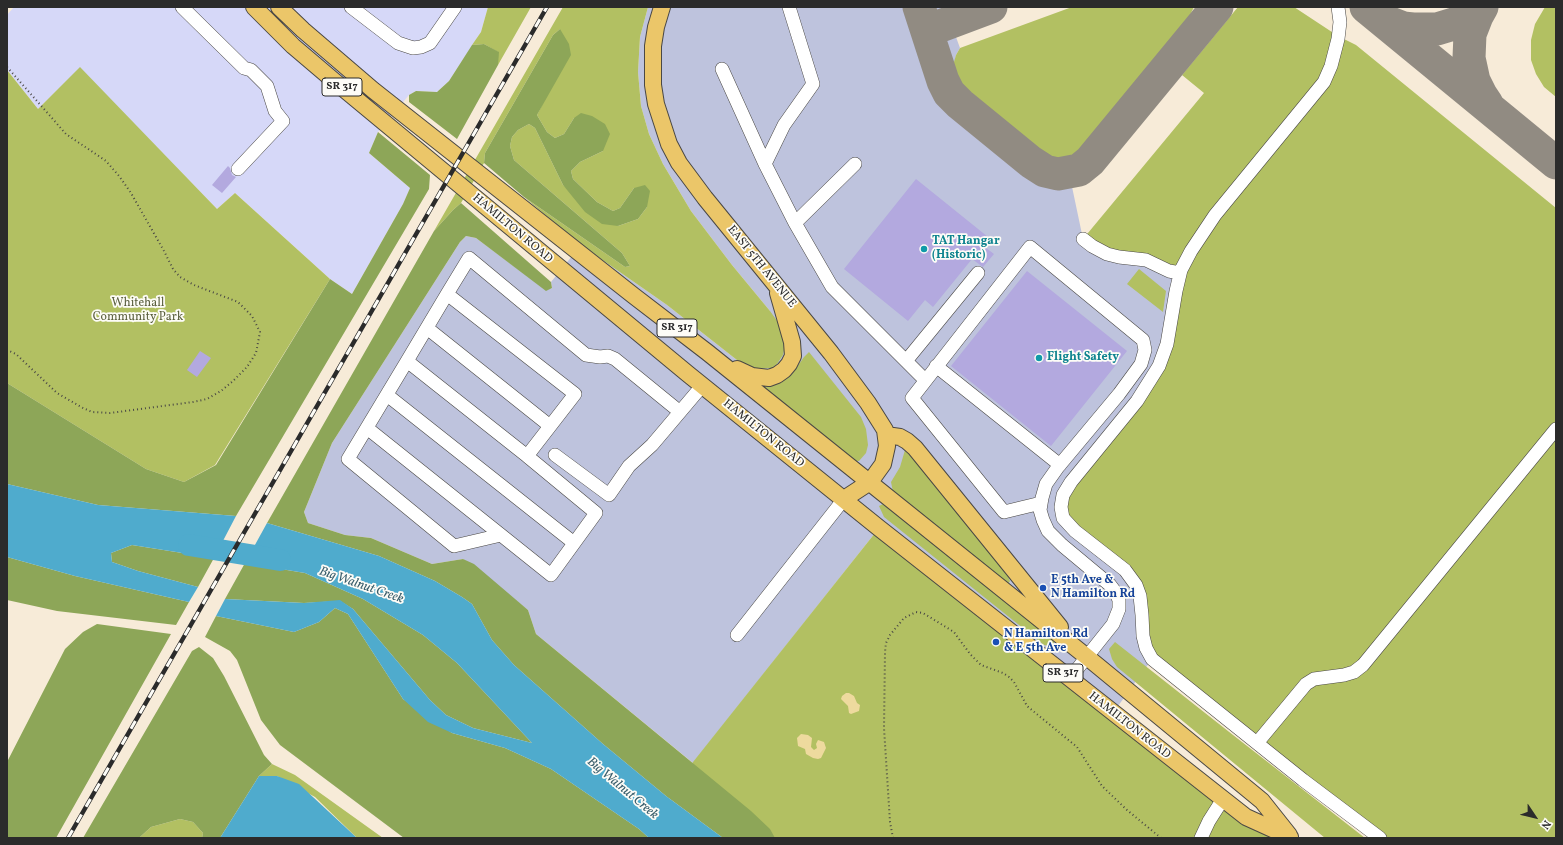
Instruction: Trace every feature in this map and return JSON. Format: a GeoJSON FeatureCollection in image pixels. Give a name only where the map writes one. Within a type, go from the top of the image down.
{"type":"FeatureCollection","features":[{"type":"Feature","properties":{"kind":"main road","name":"HAMILTON ROAD"},"geometry":{"type":"LineString","coordinates":[[254,7],[293,46],[333,80],[702,386],[1246,817],[1291,838]]}},
{"type":"Feature","properties":{"kind":"main road","name":"HAMILTON ROAD"},"geometry":{"type":"LineString","coordinates":[[279,7],[303,30],[415,123],[708,352],[1084,654],[1262,801],[1291,838]]}},
{"type":"Feature","properties":{"kind":"main road","name":"EAST 5TH AVENUE"},"geometry":{"type":"LineString","coordinates":[[662,7],[656,27],[653,46],[653,85],[660,117],[669,144],[679,163],[705,198],[852,382],[885,430],[887,446],[885,458],[880,470],[870,482],[844,499]]}},
{"type":"Feature","properties":{"kind":"main road"},"geometry":{"type":"LineString","coordinates":[[708,352],[752,376],[769,378],[784,370],[793,356],[792,342],[775,284]]}},
{"type":"Feature","properties":{"kind":"main road"},"geometry":{"type":"LineString","coordinates":[[886,436],[900,437],[908,441],[915,448],[1084,654]]}},
{"type":"Feature","properties":{"kind":"lane"},"geometry":{"type":"LineString","coordinates":[[182,7],[244,68],[245,75],[260,91],[268,93],[275,111],[283,121],[238,169]]}},
{"type":"Feature","properties":{"kind":"lane"},"geometry":{"type":"LineString","coordinates":[[351,7],[398,43],[413,48],[422,47],[430,42],[455,7]]}},
{"type":"Feature","properties":{"kind":"lane"},"geometry":{"type":"LineString","coordinates":[[765,164],[784,125],[813,84],[789,7]]}},
{"type":"Feature","properties":{"kind":"lane"},"geometry":{"type":"LineString","coordinates":[[1338,7],[1340,22],[1338,39],[1331,66],[1324,82],[1202,232],[1180,273],[1166,344],[1159,366],[1137,401],[1071,482],[1063,495],[1061,507],[1063,518],[1075,531],[1125,570],[1136,585],[1140,596],[1143,636],[1146,648],[1152,660],[1380,838]]}},
{"type":"Feature","properties":{"kind":"lane"},"geometry":{"type":"LineString","coordinates":[[722,69],[765,164],[795,223],[832,287],[925,380]]}},
{"type":"Feature","properties":{"kind":"lane"},"geometry":{"type":"LineString","coordinates":[[795,223],[855,164]]}},
{"type":"Feature","properties":{"kind":"lane"},"geometry":{"type":"LineString","coordinates":[[1083,239],[1107,254],[1146,260],[1169,271],[1180,273]]}},
{"type":"Feature","properties":{"kind":"lane"},"geometry":{"type":"LineString","coordinates":[[1041,503],[1004,512],[912,398],[1030,247],[1143,340],[1145,350],[1141,364],[1119,394],[1046,484],[1041,503],[1041,515],[1048,531],[1054,538],[1110,585],[1119,600],[1119,609],[1116,618],[1084,654],[1070,678]]}},
{"type":"Feature","properties":{"kind":"lane"},"geometry":{"type":"LineString","coordinates":[[501,535],[454,546],[348,459],[469,258],[586,355],[600,357],[608,356],[615,359],[680,412]]}},
{"type":"Feature","properties":{"kind":"lane"},"geometry":{"type":"LineString","coordinates":[[906,362],[978,273]]}},
{"type":"Feature","properties":{"kind":"lane"},"geometry":{"type":"LineString","coordinates":[[447,294],[575,394],[527,456]]}},
{"type":"Feature","properties":{"kind":"lane"},"geometry":{"type":"LineString","coordinates":[[427,328],[550,426]]}},
{"type":"Feature","properties":{"kind":"lane"},"geometry":{"type":"LineString","coordinates":[[367,428],[551,575],[596,513],[407,361]]}},
{"type":"Feature","properties":{"kind":"lane"},"geometry":{"type":"LineString","coordinates":[[936,366],[1060,465]]}},
{"type":"Feature","properties":{"kind":"lane"},"geometry":{"type":"LineString","coordinates":[[555,455],[609,495],[630,466],[652,445],[702,386]]}},
{"type":"Feature","properties":{"kind":"lane"},"geometry":{"type":"LineString","coordinates":[[387,395],[574,543]]}},
{"type":"Feature","properties":{"kind":"lane"},"geometry":{"type":"LineString","coordinates":[[1257,743],[1306,684],[1314,680],[1349,674],[1363,665],[1556,428]]}},
{"type":"Feature","properties":{"kind":"lane"},"geometry":{"type":"LineString","coordinates":[[737,635],[844,499]]}},
{"type":"Feature","properties":{"kind":"lane"},"geometry":{"type":"LineString","coordinates":[[1201,838],[1209,821],[1223,799]]}},
{"type":"Feature","properties":{"kind":"path"},"geometry":{"type":"LineString","coordinates":[[7,67],[66,134],[106,161],[119,176],[131,193],[173,269],[180,277],[194,285],[238,302],[252,316],[260,332],[256,353],[247,367],[234,381],[207,399],[110,413],[92,412],[56,393],[16,354],[7,350]]}},
{"type":"Feature","properties":{"kind":"path"},"geometry":{"type":"LineString","coordinates":[[893,838],[890,822],[884,728],[885,652],[886,643],[890,635],[904,618],[916,612],[923,613],[954,632],[970,654],[981,665],[996,670],[1009,677],[1014,682],[1027,706],[1077,747],[1102,786],[1127,810],[1161,838]]}},
{"type":"Feature","properties":{"kind":"shaded area"},"geometry":{"type":"Polygon","coordinates":[[[14,7],[488,7],[481,32],[449,81],[437,92],[416,91],[409,95],[378,132],[369,153],[410,188],[403,204],[352,294],[330,279],[235,193],[217,209],[80,68],[38,109],[7,70],[7,15],[14,7]]]}},
{"type":"Feature","properties":{"kind":"shaded area"},"geometry":{"type":"Polygon","coordinates":[[[648,7],[945,7],[960,48],[956,55],[954,69],[961,85],[982,104],[1054,162],[1060,164],[1067,163],[1083,239],[1180,273],[1136,585],[1152,659],[1113,713],[879,528],[693,763],[536,634],[528,610],[463,559],[432,564],[371,538],[345,535],[308,523],[304,512],[332,443],[460,242],[466,236],[476,238],[546,290],[552,288],[551,282],[581,245],[667,305],[742,364],[770,311],[732,265],[691,211],[663,164],[649,134],[641,106],[638,72],[640,37],[648,7]]]}},
{"type":"Feature","properties":{"kind":"green space"},"geometry":{"type":"Polygon","coordinates":[[[488,7],[531,7],[498,65],[498,52],[484,44],[472,45],[481,32],[488,7]]]}},
{"type":"Feature","properties":{"kind":"green space"},"geometry":{"type":"Polygon","coordinates":[[[563,7],[648,7],[640,37],[638,72],[641,106],[649,134],[663,164],[691,211],[783,329],[786,341],[783,355],[777,364],[772,368],[756,369],[742,364],[667,305],[581,245],[524,197],[625,267],[630,266],[622,253],[514,160],[510,146],[512,137],[518,130],[529,124],[535,128],[563,185],[618,226],[638,219],[647,207],[634,188],[620,208],[613,211],[597,202],[573,179],[571,171],[580,162],[603,151],[574,118],[564,134],[555,138],[547,132],[537,115],[542,105],[560,29],[553,35],[485,153],[484,163],[461,203],[434,231],[563,7]]]}},
{"type":"Feature","properties":{"kind":"green space"},"geometry":{"type":"Polygon","coordinates":[[[1072,7],[1194,7],[1190,15],[1158,55],[1159,57],[1079,155],[1067,163],[1060,164],[1054,162],[982,104],[961,85],[954,69],[954,62],[960,48],[1072,7]]]}},
{"type":"Feature","properties":{"kind":"green space"},"geometry":{"type":"Polygon","coordinates":[[[1238,7],[1294,7],[1338,36],[1356,45],[1556,208],[1556,838],[1380,838],[1152,659],[1136,585],[1063,518],[1063,495],[1159,366],[1180,273],[1131,258],[1083,239],[1204,93],[1182,75],[1238,7]]]}},
{"type":"Feature","properties":{"kind":"green space"},"geometry":{"type":"Polygon","coordinates":[[[1545,7],[1556,7],[1556,97],[1544,87],[1536,74],[1531,60],[1531,40],[1535,24],[1545,7]]]}},
{"type":"Feature","properties":{"kind":"green space"},"geometry":{"type":"Polygon","coordinates":[[[560,29],[569,44],[571,55],[537,115],[547,132],[555,138],[564,134],[574,118],[581,113],[592,116],[605,124],[610,134],[603,151],[580,162],[571,171],[573,179],[597,202],[613,211],[620,208],[634,188],[645,185],[650,191],[647,207],[638,219],[618,226],[602,224],[585,212],[563,185],[535,128],[529,124],[518,130],[512,137],[510,146],[514,160],[622,253],[630,266],[625,267],[524,197],[484,163],[485,153],[553,35],[560,29]]]}},
{"type":"Feature","properties":{"kind":"green space"},"geometry":{"type":"Polygon","coordinates":[[[484,44],[499,52],[498,65],[457,139],[409,102],[409,95],[416,91],[437,92],[449,81],[472,45],[484,44]]]}},
{"type":"Feature","properties":{"kind":"green space","name":"Whitehall Community Park"},"geometry":{"type":"Polygon","coordinates":[[[80,67],[217,209],[235,193],[330,279],[215,465],[184,482],[146,469],[7,383],[7,70],[38,109],[80,67]]]}},
{"type":"Feature","properties":{"kind":"green space"},"geometry":{"type":"Polygon","coordinates":[[[378,132],[430,175],[429,189],[236,516],[98,505],[7,484],[7,383],[146,469],[184,482],[216,465],[330,279],[352,294],[403,204],[410,188],[369,153],[378,132]]]}},
{"type":"Feature","properties":{"kind":"green space"},"geometry":{"type":"Polygon","coordinates":[[[461,203],[551,282],[552,288],[546,291],[476,238],[466,236],[460,242],[332,443],[304,512],[308,523],[345,535],[371,538],[432,564],[463,559],[474,564],[528,610],[536,634],[751,811],[770,829],[775,838],[723,838],[666,796],[603,744],[514,665],[492,640],[472,604],[462,597],[435,581],[379,556],[267,523],[434,231],[461,203]]]}},
{"type":"Feature","properties":{"kind":"green space"},"geometry":{"type":"Polygon","coordinates":[[[1139,269],[1166,291],[1163,312],[1127,284],[1139,269]]]}},
{"type":"Feature","properties":{"kind":"green space"},"geometry":{"type":"Polygon","coordinates":[[[809,352],[861,417],[866,429],[868,445],[866,453],[859,461],[853,461],[762,388],[786,379],[792,374],[809,352]]]}},
{"type":"Feature","properties":{"kind":"green space"},"geometry":{"type":"Polygon","coordinates":[[[907,449],[1006,572],[1010,581],[1008,584],[893,492],[891,482],[900,467],[905,450],[907,449]]]}},
{"type":"Feature","properties":{"kind":"green space"},"geometry":{"type":"Polygon","coordinates":[[[883,504],[1055,641],[1053,644],[1049,646],[1044,645],[884,517],[879,506],[883,504]]]}},
{"type":"Feature","properties":{"kind":"green space"},"geometry":{"type":"Polygon","coordinates":[[[879,528],[1246,817],[1291,838],[735,838],[666,796],[879,528]]]}},
{"type":"Feature","properties":{"kind":"green space"},"geometry":{"type":"Polygon","coordinates":[[[132,545],[214,558],[198,587],[138,571],[112,562],[111,553],[132,545]]]}},
{"type":"Feature","properties":{"kind":"green space"},"geometry":{"type":"Polygon","coordinates":[[[7,557],[75,576],[189,602],[176,625],[57,611],[7,600],[7,557]]]}},
{"type":"Feature","properties":{"kind":"green space"},"geometry":{"type":"Polygon","coordinates":[[[245,563],[305,573],[363,599],[423,635],[457,663],[532,743],[473,728],[446,715],[430,700],[353,609],[340,601],[304,603],[225,599],[245,563]]]}},
{"type":"Feature","properties":{"kind":"green space"},"geometry":{"type":"Polygon","coordinates":[[[335,608],[348,614],[403,699],[452,733],[505,748],[551,769],[639,829],[649,838],[404,838],[280,745],[261,720],[237,660],[230,651],[205,637],[216,616],[294,632],[319,622],[335,608]]]}},
{"type":"Feature","properties":{"kind":"green space"},"geometry":{"type":"Polygon","coordinates":[[[97,624],[171,634],[56,838],[7,838],[7,762],[65,649],[83,632],[97,624]]]}},
{"type":"Feature","properties":{"kind":"green space"},"geometry":{"type":"Polygon","coordinates":[[[1115,642],[1365,838],[1325,838],[1117,667],[1112,659],[1109,649],[1115,642]]]}},
{"type":"Feature","properties":{"kind":"green space"},"geometry":{"type":"Polygon","coordinates":[[[199,647],[213,658],[224,676],[264,755],[272,764],[259,776],[220,838],[202,838],[203,833],[193,822],[180,819],[151,827],[139,838],[83,838],[192,651],[199,647]]]}},
{"type":"Feature","properties":{"kind":"green space"},"geometry":{"type":"Polygon","coordinates":[[[272,764],[295,775],[383,838],[357,838],[315,797],[277,776],[259,776],[272,764]]]}},
{"type":"Feature","properties":{"kind":"green space"},"geometry":{"type":"Polygon","coordinates":[[[180,819],[193,822],[203,833],[202,838],[139,838],[151,827],[180,819]]]}},
{"type":"Feature","properties":{"kind":"sand"},"geometry":{"type":"Polygon","coordinates":[[[846,693],[854,696],[857,703],[860,705],[859,711],[851,714],[849,713],[848,706],[841,699],[846,693]]]}},
{"type":"Feature","properties":{"kind":"sand"},"geometry":{"type":"Polygon","coordinates":[[[801,734],[808,735],[812,738],[811,747],[814,750],[817,748],[816,744],[818,740],[824,742],[826,748],[821,758],[813,758],[806,754],[805,749],[798,746],[797,738],[801,734]]]}},
{"type":"Feature","properties":{"kind":"water"},"geometry":{"type":"Polygon","coordinates":[[[7,484],[98,505],[236,516],[214,558],[132,545],[111,553],[112,562],[138,571],[198,587],[189,602],[75,576],[7,557],[7,484]]]}},
{"type":"Feature","properties":{"kind":"water"},"geometry":{"type":"Polygon","coordinates":[[[267,523],[379,556],[435,581],[462,597],[472,604],[492,640],[514,665],[603,744],[666,796],[723,838],[649,838],[639,829],[551,769],[505,748],[452,733],[428,722],[403,699],[348,614],[335,608],[319,622],[294,632],[216,616],[225,599],[304,603],[340,600],[353,609],[430,700],[446,715],[473,728],[532,743],[457,663],[423,635],[363,599],[305,573],[245,563],[267,523]]]}},
{"type":"Feature","properties":{"kind":"water"},"geometry":{"type":"Polygon","coordinates":[[[259,776],[277,776],[299,784],[357,838],[220,838],[259,776]]]}},
{"type":"Feature","properties":{"kind":"building"},"geometry":{"type":"Polygon","coordinates":[[[228,166],[232,175],[236,177],[222,193],[212,185],[228,166]]]}},
{"type":"Feature","properties":{"kind":"building","name":"TAT Hangar (Historic)"},"geometry":{"type":"Polygon","coordinates":[[[916,179],[988,237],[982,245],[994,254],[983,267],[972,259],[933,307],[925,300],[908,321],[844,269],[916,179]]]}},
{"type":"Feature","properties":{"kind":"building","name":"Flight Safety"},"geometry":{"type":"Polygon","coordinates":[[[1027,271],[1127,351],[1051,446],[951,366],[1027,271]]]}},
{"type":"Feature","properties":{"kind":"building"},"geometry":{"type":"Polygon","coordinates":[[[200,351],[211,358],[197,377],[187,370],[200,351]]]}},
{"type":"Feature","properties":{"kind":"waterway","name":"Big Walnut Creek"},"geometry":{"type":"LineString","coordinates":[[189,545],[280,560]]}},
{"type":"Feature","properties":{"kind":"taxiway"},"geometry":{"type":"LineString","coordinates":[[919,7],[943,81],[949,93],[960,104],[1031,162],[1045,171],[1058,174],[1079,170],[1090,161],[1217,7]]}},
{"type":"Feature","properties":{"kind":"taxiway"},"geometry":{"type":"LineString","coordinates":[[927,31],[991,7]]}},
{"type":"Feature","properties":{"kind":"taxiway"},"geometry":{"type":"LineString","coordinates":[[1366,7],[1556,163]]}},
{"type":"Feature","properties":{"kind":"taxiway"},"geometry":{"type":"LineString","coordinates":[[1385,21],[1403,28],[1437,29],[1460,22],[1480,7]]}},
{"type":"Feature","properties":{"kind":"taxiway"},"geometry":{"type":"LineString","coordinates":[[1482,7],[1470,34],[1469,58],[1474,81],[1487,104]]}},
{"type":"Feature","properties":{"kind":"railway"},"geometry":{"type":"LineString","coordinates":[[68,838],[547,7]]}},
{"type":"Feature","properties":{"kind":"place","name":"TAT Hangar (Historic)"},"geometry":{"type":"Point","coordinates":[924,249]}},
{"type":"Feature","properties":{"kind":"place","name":"Flight Safety"},"geometry":{"type":"Point","coordinates":[1039,358]}},
{"type":"Feature","properties":{"kind":"place","name":"E 5th Ave & N Hamilton Rd"},"geometry":{"type":"Point","coordinates":[1043,588]}},
{"type":"Feature","properties":{"kind":"place","name":"N Hamilton Rd & E 5th Ave"},"geometry":{"type":"Point","coordinates":[996,642]}}]}
